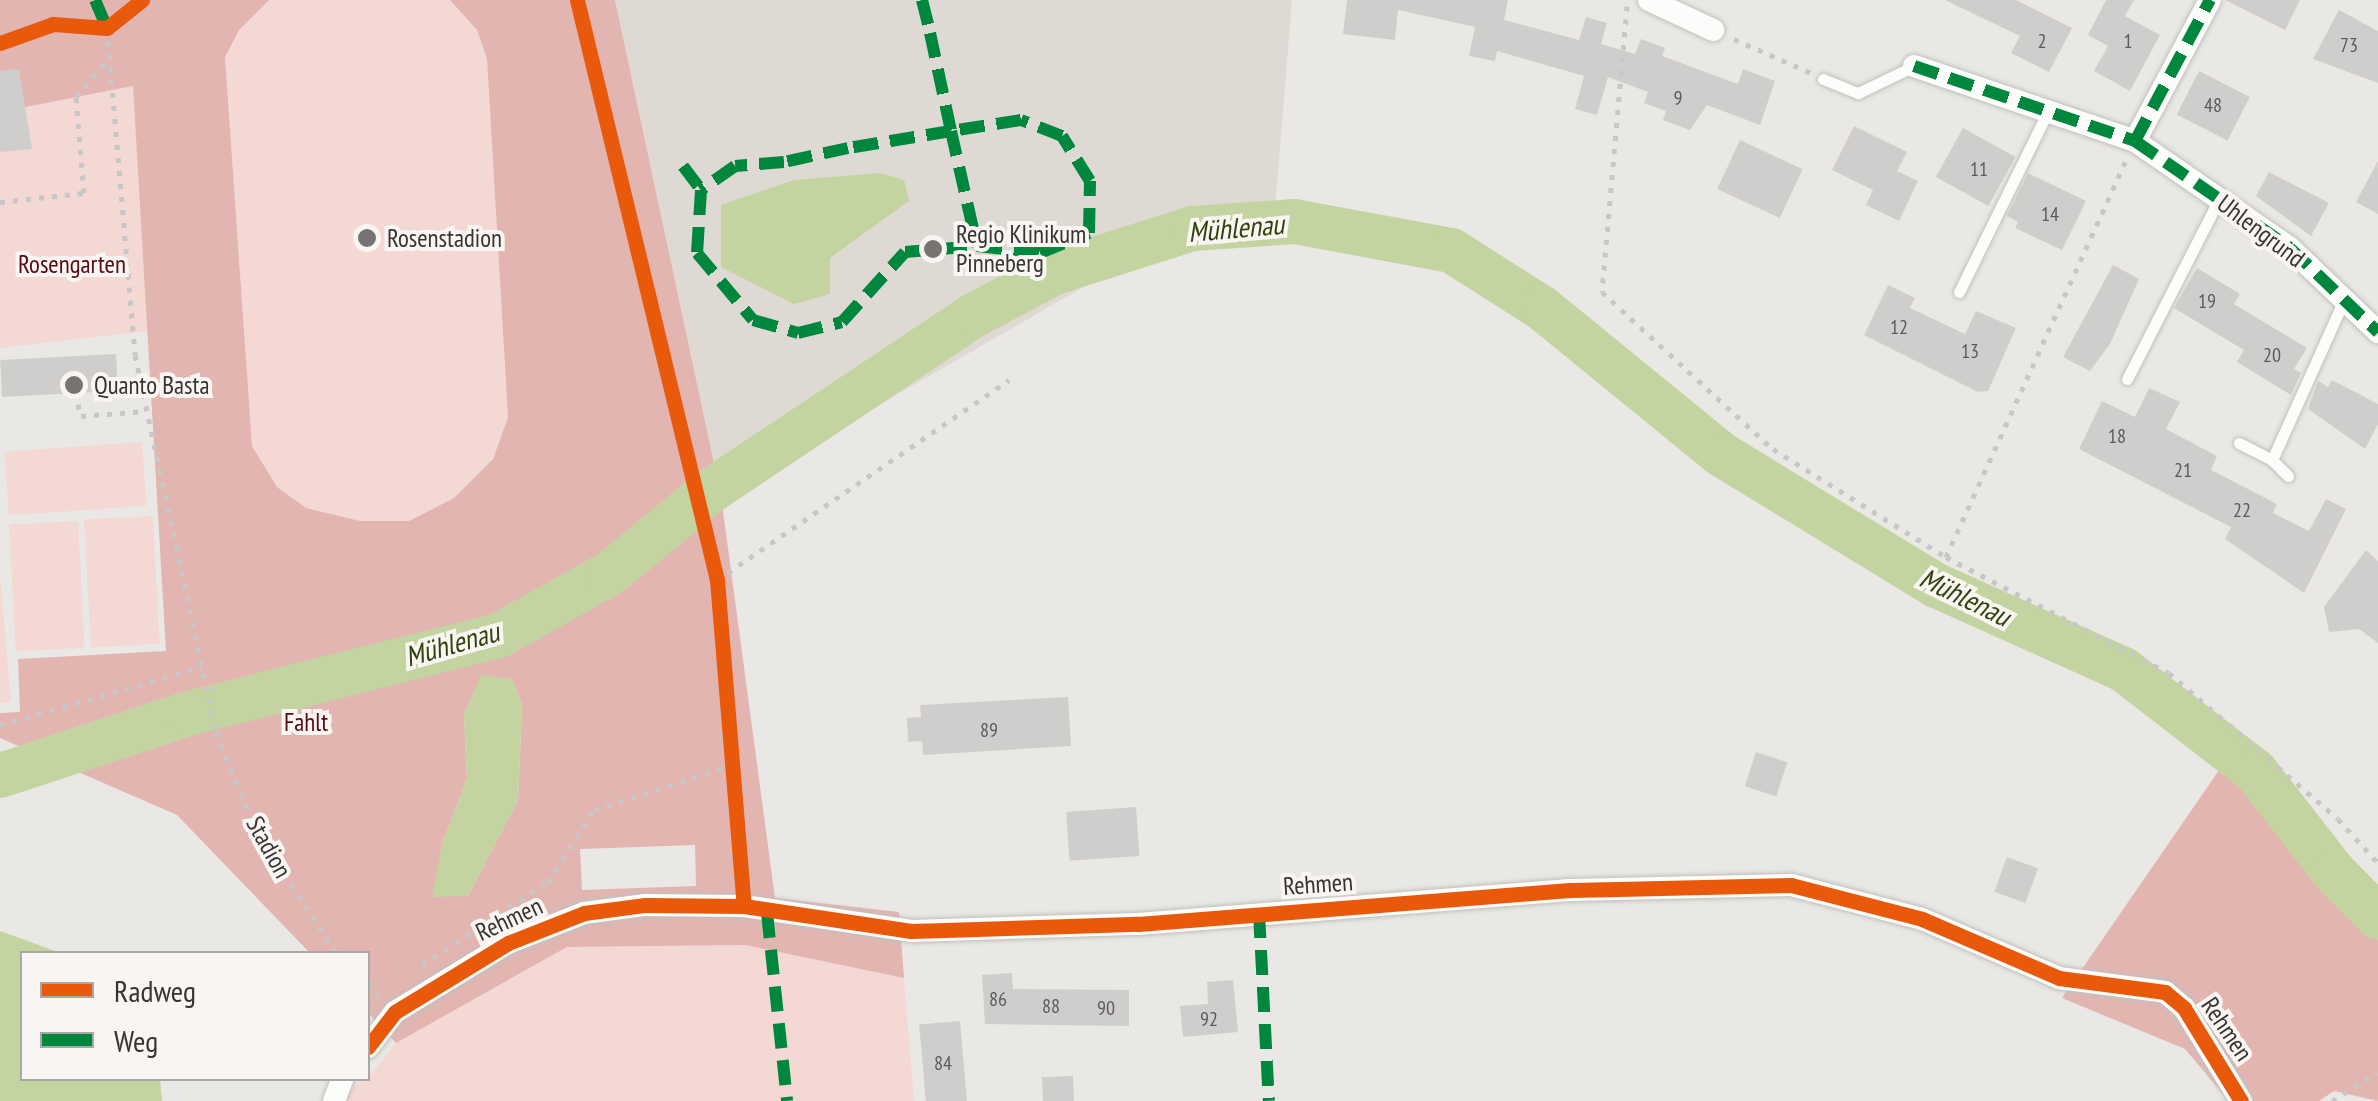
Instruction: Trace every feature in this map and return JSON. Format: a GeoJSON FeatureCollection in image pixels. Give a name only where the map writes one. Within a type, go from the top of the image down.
{"type":"FeatureCollection","features":[{"type":"Feature","properties":{"kind":"street"},"geometry":{"type":"LineString","coordinates":[[1649,0],[1713,30]]}},
{"type":"Feature","properties":{"kind":"street"},"geometry":{"type":"LineString","coordinates":[[2135,141],[2210,0]]}},
{"type":"Feature","properties":{"kind":"street","name":"Uhlengrund"},"geometry":{"type":"LineString","coordinates":[[1914,66],[2135,141],[2290,248],[2378,332]]}},
{"type":"Feature","properties":{"kind":"street","name":"Rehmen"},"geometry":{"type":"LineString","coordinates":[[370,1044],[395,1012],[508,944],[584,913],[644,905],[744,906],[911,931],[1138,924],[1570,890],[1791,886],[1922,918],[2060,978],[2166,992],[2184,1008],[2241,1101]]}},
{"type":"Feature","properties":{"kind":"lane"},"geometry":{"type":"LineString","coordinates":[[1824,79],[1858,93],[1914,66]]}},
{"type":"Feature","properties":{"kind":"lane"},"geometry":{"type":"LineString","coordinates":[[1959,292],[2048,112]]}},
{"type":"Feature","properties":{"kind":"lane"},"geometry":{"type":"LineString","coordinates":[[2127,379],[2219,199]]}},
{"type":"Feature","properties":{"kind":"lane"},"geometry":{"type":"LineString","coordinates":[[2272,460],[2344,300]]}},
{"type":"Feature","properties":{"kind":"lane"},"geometry":{"type":"LineString","coordinates":[[2239,443],[2272,460],[2288,476]]}},
{"type":"Feature","properties":{"kind":"path"},"geometry":{"type":"LineString","coordinates":[[1628,0],[1602,292],[1773,448],[1946,557],[2169,673],[2338,819],[2378,862]]}},
{"type":"Feature","properties":{"kind":"path"},"geometry":{"type":"LineString","coordinates":[[1713,30],[1824,79]]}},
{"type":"Feature","properties":{"kind":"path"},"geometry":{"type":"LineString","coordinates":[[0,202],[84,193],[76,97],[106,62]]}},
{"type":"Feature","properties":{"kind":"path"},"geometry":{"type":"LineString","coordinates":[[1946,557],[2135,141]]}},
{"type":"Feature","properties":{"kind":"path"},"geometry":{"type":"LineString","coordinates":[[717,580],[1009,380]]}},
{"type":"Feature","properties":{"kind":"path"},"geometry":{"type":"LineString","coordinates":[[78,404],[81,416],[146,411]]}},
{"type":"Feature","properties":{"kind":"path"},"geometry":{"type":"LineString","coordinates":[[0,725],[202,667]]}},
{"type":"Feature","properties":{"kind":"path"},"geometry":{"type":"LineString","coordinates":[[409,975],[548,882],[594,810],[731,765]]}},
{"type":"Feature","properties":{"kind":"path"},"geometry":{"type":"LineString","coordinates":[[370,986],[380,996],[394,986]]}},
{"type":"Feature","properties":{"kind":"path"},"geometry":{"type":"LineString","coordinates":[[2332,1101],[2378,1072]]}},
{"type":"Feature","properties":{"kind":"shaded area","name":"Regio Klinikum Pinneberg"},"geometry":{"type":"Polygon","coordinates":[[[615,0],[1292,0],[1273,232],[1120,266],[721,496],[615,0]]]}},
{"type":"Feature","properties":{"kind":"shaded area"},"geometry":{"type":"Polygon","coordinates":[[[880,173],[904,180],[909,201],[830,258],[830,294],[794,304],[721,267],[721,205],[794,180],[880,173]]]}},
{"type":"Feature","properties":{"kind":"shaded area"},"geometry":{"type":"Polygon","coordinates":[[[481,675],[512,679],[522,705],[518,800],[468,896],[432,897],[442,844],[467,779],[464,715],[481,675]]]}},
{"type":"Feature","properties":{"kind":"shaded area"},"geometry":{"type":"Polygon","coordinates":[[[0,931],[55,951],[20,951],[20,1081],[160,1081],[162,1101],[0,1101],[0,931]]]}},
{"type":"Feature","properties":{"kind":"green space","name":"Fahlt"},"geometry":{"type":"Polygon","coordinates":[[[0,0],[269,0],[239,30],[225,57],[252,446],[277,487],[306,508],[360,521],[409,521],[454,498],[493,459],[508,417],[487,59],[477,30],[450,0],[615,0],[721,496],[775,898],[899,912],[904,978],[745,945],[567,947],[396,1043],[370,1015],[370,951],[308,951],[177,815],[0,738],[0,713],[20,712],[18,659],[166,651],[133,86],[0,112],[0,0]],[[481,676],[464,715],[467,779],[442,844],[468,896],[518,800],[522,705],[512,679],[481,676]],[[695,845],[580,849],[582,890],[696,886],[695,845]]]}},
{"type":"Feature","properties":{"kind":"green space","name":"Rosenstadion"},"geometry":{"type":"Polygon","coordinates":[[[269,0],[450,0],[477,30],[487,59],[508,417],[493,458],[454,498],[409,521],[360,521],[306,508],[277,487],[252,446],[225,57],[239,30],[269,0]]]}},
{"type":"Feature","properties":{"kind":"green space","name":"Rosengarten"},"geometry":{"type":"Polygon","coordinates":[[[133,86],[148,331],[0,348],[0,112],[133,86]]]}},
{"type":"Feature","properties":{"kind":"green space"},"geometry":{"type":"Polygon","coordinates":[[[142,442],[146,506],[9,515],[4,452],[142,442]]]}},
{"type":"Feature","properties":{"kind":"green space"},"geometry":{"type":"Polygon","coordinates":[[[153,516],[160,644],[91,647],[84,520],[153,516]]]}},
{"type":"Feature","properties":{"kind":"green space"},"geometry":{"type":"Polygon","coordinates":[[[78,521],[85,648],[16,651],[9,525],[78,521]]]}},
{"type":"Feature","properties":{"kind":"green space"},"geometry":{"type":"Polygon","coordinates":[[[0,575],[11,702],[0,703],[0,575]]]}},
{"type":"Feature","properties":{"kind":"green space"},"geometry":{"type":"Polygon","coordinates":[[[2224,763],[2378,933],[2378,1101],[2334,1091],[2319,1101],[2229,1101],[2185,1049],[2062,998],[2224,763]]]}},
{"type":"Feature","properties":{"kind":"green space"},"geometry":{"type":"Polygon","coordinates":[[[745,945],[904,978],[914,1101],[345,1101],[347,1090],[370,1081],[370,1076],[396,1043],[567,947],[745,945]]]}},
{"type":"Feature","properties":{"kind":"building"},"geometry":{"type":"Polygon","coordinates":[[[1347,0],[1508,0],[1504,20],[1579,40],[1586,17],[1607,23],[1601,44],[1635,54],[1641,39],[1665,48],[1662,56],[1738,84],[1743,69],[1775,81],[1760,125],[1707,105],[1690,130],[1663,120],[1666,111],[1644,103],[1648,92],[1608,77],[1597,115],[1575,109],[1584,76],[1497,51],[1495,61],[1469,56],[1475,27],[1398,10],[1395,40],[1343,34],[1347,0]]]}},
{"type":"Feature","properties":{"kind":"building"},"geometry":{"type":"Polygon","coordinates":[[[1945,0],[2016,0],[2072,28],[2049,72],[2011,53],[2020,36],[1945,0]]]}},
{"type":"Feature","properties":{"kind":"building"},"geometry":{"type":"Polygon","coordinates":[[[2106,0],[2134,0],[2125,16],[2160,35],[2130,91],[2094,71],[2108,46],[2088,35],[2106,0]]]}},
{"type":"Feature","properties":{"kind":"building"},"geometry":{"type":"Polygon","coordinates":[[[2225,0],[2300,0],[2285,30],[2225,0]]]}},
{"type":"Feature","properties":{"kind":"building"},"geometry":{"type":"Polygon","coordinates":[[[2339,10],[2378,31],[2378,83],[2313,59],[2339,10]]]}},
{"type":"Feature","properties":{"kind":"building"},"geometry":{"type":"Polygon","coordinates":[[[19,69],[32,149],[0,152],[0,71],[19,69]]]}},
{"type":"Feature","properties":{"kind":"building"},"geometry":{"type":"Polygon","coordinates":[[[2199,71],[2250,97],[2228,141],[2177,115],[2199,71]]]}},
{"type":"Feature","properties":{"kind":"building"},"geometry":{"type":"Polygon","coordinates":[[[1854,126],[1907,152],[1897,171],[1918,181],[1899,221],[1866,205],[1873,190],[1832,170],[1854,126]]]}},
{"type":"Feature","properties":{"kind":"building"},"geometry":{"type":"Polygon","coordinates":[[[1963,128],[2015,157],[1988,206],[1936,177],[1963,128]]]}},
{"type":"Feature","properties":{"kind":"building"},"geometry":{"type":"Polygon","coordinates":[[[1740,140],[1803,169],[1780,218],[1717,189],[1740,140]]]}},
{"type":"Feature","properties":{"kind":"building"},"geometry":{"type":"Polygon","coordinates":[[[2378,161],[2378,214],[2356,202],[2378,161]]]}},
{"type":"Feature","properties":{"kind":"building"},"geometry":{"type":"Polygon","coordinates":[[[2269,172],[2329,203],[2311,236],[2256,196],[2269,172]]]}},
{"type":"Feature","properties":{"kind":"building"},"geometry":{"type":"Polygon","coordinates":[[[2028,173],[2086,201],[2062,250],[2015,228],[2018,222],[2007,216],[2028,173]]]}},
{"type":"Feature","properties":{"kind":"building"},"geometry":{"type":"Polygon","coordinates":[[[2113,265],[2139,279],[2110,344],[2090,371],[2063,357],[2113,265]]]}},
{"type":"Feature","properties":{"kind":"building"},"geometry":{"type":"Polygon","coordinates":[[[2197,268],[2240,294],[2234,304],[2307,348],[2294,369],[2301,373],[2291,395],[2237,362],[2244,350],[2174,308],[2197,268]]]}},
{"type":"Feature","properties":{"kind":"building"},"geometry":{"type":"Polygon","coordinates":[[[1888,285],[1915,298],[1910,308],[1965,334],[1976,311],[2016,328],[1988,391],[1978,392],[1864,335],[1888,285]]]}},
{"type":"Feature","properties":{"kind":"building"},"geometry":{"type":"Polygon","coordinates":[[[116,354],[118,391],[2,397],[0,360],[116,354]]]}},
{"type":"Feature","properties":{"kind":"building"},"geometry":{"type":"Polygon","coordinates":[[[2332,380],[2378,404],[2378,424],[2365,449],[2308,409],[2318,381],[2328,387],[2332,380]]]}},
{"type":"Feature","properties":{"kind":"building"},"geometry":{"type":"Polygon","coordinates":[[[2149,388],[2180,402],[2166,429],[2217,456],[2211,470],[2277,504],[2273,513],[2309,531],[2326,499],[2346,509],[2304,593],[2225,539],[2231,527],[2079,449],[2102,401],[2135,417],[2149,388]]]}},
{"type":"Feature","properties":{"kind":"building"},"geometry":{"type":"Polygon","coordinates":[[[2366,550],[2378,561],[2378,643],[2359,629],[2329,632],[2324,607],[2366,550]]]}},
{"type":"Feature","properties":{"kind":"building"},"geometry":{"type":"Polygon","coordinates":[[[1068,697],[1071,746],[923,755],[922,741],[908,742],[907,718],[921,717],[920,705],[1068,697]]]}},
{"type":"Feature","properties":{"kind":"building"},"geometry":{"type":"Polygon","coordinates":[[[1756,752],[1787,762],[1776,796],[1745,786],[1756,752]]]}},
{"type":"Feature","properties":{"kind":"building"},"geometry":{"type":"Polygon","coordinates":[[[1136,807],[1139,856],[1070,861],[1066,812],[1136,807]]]}},
{"type":"Feature","properties":{"kind":"building"},"geometry":{"type":"Polygon","coordinates":[[[2007,857],[2038,868],[2025,903],[1994,892],[2007,857]]]}},
{"type":"Feature","properties":{"kind":"building"},"geometry":{"type":"Polygon","coordinates":[[[1012,973],[1013,989],[1129,990],[1129,1026],[985,1024],[982,975],[1012,973]]]}},
{"type":"Feature","properties":{"kind":"building"},"geometry":{"type":"Polygon","coordinates":[[[1233,980],[1238,1032],[1183,1037],[1180,1006],[1208,1004],[1207,982],[1233,980]]]}},
{"type":"Feature","properties":{"kind":"building"},"geometry":{"type":"Polygon","coordinates":[[[960,1021],[967,1101],[926,1101],[919,1025],[960,1021]]]}},
{"type":"Feature","properties":{"kind":"building"},"geometry":{"type":"Polygon","coordinates":[[[1073,1076],[1074,1101],[1043,1101],[1042,1077],[1073,1076]]]}},
{"type":"Feature","properties":{"kind":"waterway","name":"Mühlenau"},"geometry":{"type":"LineString","coordinates":[[0,775],[188,713],[498,635],[609,573],[709,491],[973,315],[1054,272],[1192,228],[1294,221],[1451,250],[1542,308],[1721,454],[1936,585],[2123,669],[2255,771],[2332,870],[2378,917]]}},
{"type":"Feature","properties":{"kind":"marked path"},"geometry":{"type":"LineString","coordinates":[[95,0],[107,28]]}},
{"type":"Feature","properties":{"kind":"marked path"},"geometry":{"type":"LineString","coordinates":[[922,0],[930,33],[951,131],[977,246],[1040,253],[1089,233],[1090,181],[1062,136],[1021,120],[951,131],[848,148],[784,162],[735,166],[701,190],[697,253],[753,320],[798,333],[842,322],[905,252],[977,246]]}},
{"type":"Feature","properties":{"kind":"marked path"},"geometry":{"type":"LineString","coordinates":[[2135,141],[2210,0]]}},
{"type":"Feature","properties":{"kind":"marked path"},"geometry":{"type":"LineString","coordinates":[[1914,66],[2135,141],[2290,248],[2378,332]]}},
{"type":"Feature","properties":{"kind":"marked path"},"geometry":{"type":"LineString","coordinates":[[683,166],[701,190]]}},
{"type":"Feature","properties":{"kind":"marked path"},"geometry":{"type":"LineString","coordinates":[[767,913],[787,1101]]}},
{"type":"Feature","properties":{"kind":"marked path"},"geometry":{"type":"LineString","coordinates":[[1259,913],[1269,1101]]}},
{"type":"Feature","properties":{"kind":"cycle path"},"geometry":{"type":"LineString","coordinates":[[0,43],[53,24],[107,28],[142,0]]}},
{"type":"Feature","properties":{"kind":"cycle path"},"geometry":{"type":"LineString","coordinates":[[577,0],[717,580],[744,906]]}},
{"type":"Feature","properties":{"kind":"cycle path"},"geometry":{"type":"LineString","coordinates":[[370,1044],[395,1012],[508,943],[584,913],[645,905],[744,906],[911,931],[1138,924],[1570,890],[1791,885],[1922,919],[2059,978],[2165,992],[2184,1008],[2241,1101]]}},
{"type":"Feature","properties":{"kind":"place","name":"Rosenstadion"},"geometry":{"type":"Point","coordinates":[367,238]}},
{"type":"Feature","properties":{"kind":"place","name":"Regio Klinikum Pinneberg"},"geometry":{"type":"Point","coordinates":[933,249]}},
{"type":"Feature","properties":{"kind":"place","name":"Quanto Basta"},"geometry":{"type":"Point","coordinates":[74,385]}}]}
